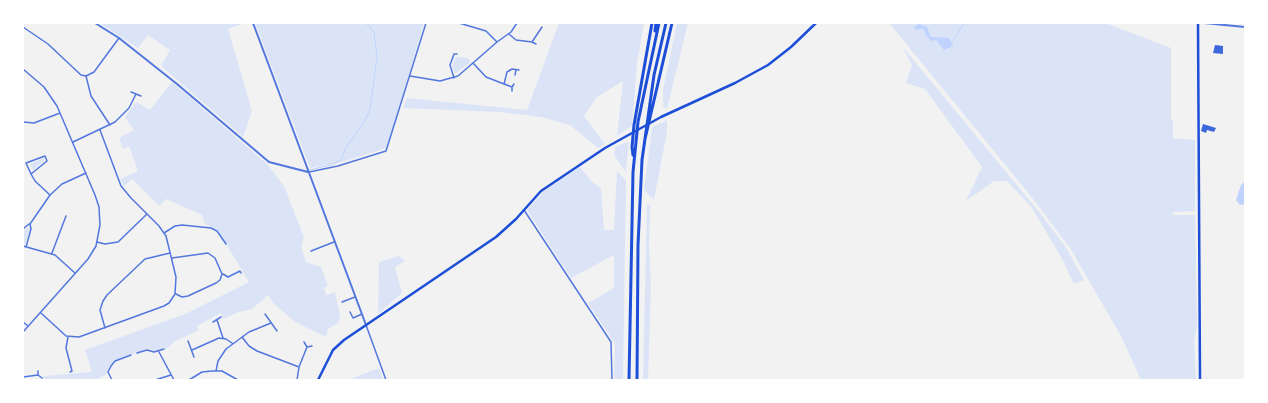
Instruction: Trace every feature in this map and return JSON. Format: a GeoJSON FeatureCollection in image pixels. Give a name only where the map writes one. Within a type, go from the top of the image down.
{"type":"FeatureCollection","features":[{"type":"Feature","properties":{"kind":"highway"},"geometry":{"type":"LineString","coordinates":[[634,159],[632,147],[634,125],[652,23]]}},
{"type":"Feature","properties":{"kind":"highway"},"geometry":{"type":"LineString","coordinates":[[629,380],[630,243],[634,159],[638,122],[657,23]]}},
{"type":"Feature","properties":{"kind":"highway"},"geometry":{"type":"LineString","coordinates":[[637,380],[638,245],[643,144],[654,75],[666,23]]}},
{"type":"Feature","properties":{"kind":"highway"},"geometry":{"type":"LineString","coordinates":[[643,144],[647,133],[672,23]]}},
{"type":"Feature","properties":{"kind":"main road"},"geometry":{"type":"LineString","coordinates":[[318,380],[336,347],[496,237],[541,191],[624,138],[661,117],[735,83],[768,65],[791,48],[816,23]]}},
{"type":"Feature","properties":{"kind":"main road"},"geometry":{"type":"LineString","coordinates":[[1198,23],[1200,380]]}},
{"type":"Feature","properties":{"kind":"street"},"geometry":{"type":"LineString","coordinates":[[95,23],[118,38],[177,84],[269,162],[308,172],[338,166],[386,151],[426,23]]}},
{"type":"Feature","properties":{"kind":"street"},"geometry":{"type":"LineString","coordinates":[[253,23],[386,380]]}},
{"type":"Feature","properties":{"kind":"street"},"geometry":{"type":"LineString","coordinates":[[457,27],[459,23],[486,31],[497,42]]}},
{"type":"Feature","properties":{"kind":"street"},"geometry":{"type":"LineString","coordinates":[[410,76],[435,81],[454,78],[474,63],[497,42],[509,34],[517,23]]}},
{"type":"Feature","properties":{"kind":"street"},"geometry":{"type":"LineString","coordinates":[[1204,23],[1245,27]]}},
{"type":"Feature","properties":{"kind":"street"},"geometry":{"type":"LineString","coordinates":[[23,27],[48,44],[77,73],[86,76],[96,70],[118,38]]}},
{"type":"Feature","properties":{"kind":"street"},"geometry":{"type":"LineString","coordinates":[[532,42],[542,28]]}},
{"type":"Feature","properties":{"kind":"street"},"geometry":{"type":"LineString","coordinates":[[509,34],[516,40],[536,44]]}},
{"type":"Feature","properties":{"kind":"street"},"geometry":{"type":"LineString","coordinates":[[454,78],[450,71],[450,62],[454,54],[457,54]]}},
{"type":"Feature","properties":{"kind":"street"},"geometry":{"type":"LineString","coordinates":[[474,63],[486,77],[512,87]]}},
{"type":"Feature","properties":{"kind":"street"},"geometry":{"type":"LineString","coordinates":[[23,69],[47,91],[60,113],[99,207],[100,225],[97,242],[91,254],[23,332]]}},
{"type":"Feature","properties":{"kind":"street"},"geometry":{"type":"LineString","coordinates":[[504,84],[507,72],[512,69],[519,70]]}},
{"type":"Feature","properties":{"kind":"street"},"geometry":{"type":"LineString","coordinates":[[515,75],[516,70]]}},
{"type":"Feature","properties":{"kind":"street"},"geometry":{"type":"LineString","coordinates":[[86,76],[90,96],[110,126]]}},
{"type":"Feature","properties":{"kind":"street"},"geometry":{"type":"LineString","coordinates":[[512,91],[514,84]]}},
{"type":"Feature","properties":{"kind":"street"},"geometry":{"type":"LineString","coordinates":[[131,92],[141,96]]}},
{"type":"Feature","properties":{"kind":"street"},"geometry":{"type":"LineString","coordinates":[[72,142],[110,126],[125,114],[136,94]]}},
{"type":"Feature","properties":{"kind":"street"},"geometry":{"type":"LineString","coordinates":[[23,122],[34,123],[60,113]]}},
{"type":"Feature","properties":{"kind":"street"},"geometry":{"type":"LineString","coordinates":[[41,313],[60,332],[68,336],[83,336],[164,306],[169,303],[175,294],[177,284],[171,252],[164,233],[130,198],[121,186],[100,130]]}},
{"type":"Feature","properties":{"kind":"street"},"geometry":{"type":"LineString","coordinates":[[31,174],[47,161],[45,156],[26,163],[31,174],[35,181],[50,195]]}},
{"type":"Feature","properties":{"kind":"street"},"geometry":{"type":"LineString","coordinates":[[23,229],[30,224],[50,195],[62,184],[86,173]]}},
{"type":"Feature","properties":{"kind":"street"},"geometry":{"type":"LineString","coordinates":[[524,210],[611,342],[612,380]]}},
{"type":"Feature","properties":{"kind":"street"},"geometry":{"type":"LineString","coordinates":[[97,242],[105,244],[118,242],[146,214]]}},
{"type":"Feature","properties":{"kind":"street"},"geometry":{"type":"LineString","coordinates":[[52,254],[66,216]]}},
{"type":"Feature","properties":{"kind":"street"},"geometry":{"type":"LineString","coordinates":[[26,247],[31,229],[30,224]]}},
{"type":"Feature","properties":{"kind":"street"},"geometry":{"type":"LineString","coordinates":[[164,233],[175,226],[182,225],[211,228],[217,231],[226,244]]}},
{"type":"Feature","properties":{"kind":"street"},"geometry":{"type":"LineString","coordinates":[[311,251],[334,242]]}},
{"type":"Feature","properties":{"kind":"street"},"geometry":{"type":"LineString","coordinates":[[23,246],[52,254],[76,273]]}},
{"type":"Feature","properties":{"kind":"street"},"geometry":{"type":"LineString","coordinates":[[104,328],[100,310],[107,295],[145,260],[171,252]]}},
{"type":"Feature","properties":{"kind":"street"},"geometry":{"type":"LineString","coordinates":[[172,258],[208,253],[215,258],[222,274],[228,277],[240,271],[241,273]]}},
{"type":"Feature","properties":{"kind":"street"},"geometry":{"type":"LineString","coordinates":[[175,294],[182,297],[188,296],[216,283],[220,280],[222,274]]}},
{"type":"Feature","properties":{"kind":"street"},"geometry":{"type":"LineString","coordinates":[[342,302],[355,297]]}},
{"type":"Feature","properties":{"kind":"street"},"geometry":{"type":"LineString","coordinates":[[350,312],[353,318],[362,314]]}},
{"type":"Feature","properties":{"kind":"street"},"geometry":{"type":"LineString","coordinates":[[265,314],[277,331]]}},
{"type":"Feature","properties":{"kind":"street"},"geometry":{"type":"LineString","coordinates":[[213,322],[221,317]]}},
{"type":"Feature","properties":{"kind":"street"},"geometry":{"type":"LineString","coordinates":[[218,320],[223,338]]}},
{"type":"Feature","properties":{"kind":"street"},"geometry":{"type":"LineString","coordinates":[[23,322],[28,327]]}},
{"type":"Feature","properties":{"kind":"street"},"geometry":{"type":"LineString","coordinates":[[216,371],[222,354],[233,343],[270,323]]}},
{"type":"Feature","properties":{"kind":"street"},"geometry":{"type":"LineString","coordinates":[[68,336],[66,348],[72,371],[70,372]]}},
{"type":"Feature","properties":{"kind":"street"},"geometry":{"type":"LineString","coordinates":[[242,337],[249,346],[257,351],[299,367]]}},
{"type":"Feature","properties":{"kind":"street"},"geometry":{"type":"LineString","coordinates":[[192,350],[204,343],[223,338],[233,343]]}},
{"type":"Feature","properties":{"kind":"street"},"geometry":{"type":"LineString","coordinates":[[188,342],[194,357]]}},
{"type":"Feature","properties":{"kind":"street"},"geometry":{"type":"LineString","coordinates":[[297,380],[299,367],[306,347],[304,342]]}},
{"type":"Feature","properties":{"kind":"street"},"geometry":{"type":"LineString","coordinates":[[306,347],[312,346]]}},
{"type":"Feature","properties":{"kind":"street"},"geometry":{"type":"LineString","coordinates":[[137,353],[147,350],[159,352],[164,349]]}},
{"type":"Feature","properties":{"kind":"street"},"geometry":{"type":"LineString","coordinates":[[159,352],[174,380]]}},
{"type":"Feature","properties":{"kind":"street"},"geometry":{"type":"LineString","coordinates":[[112,380],[108,372],[111,366],[115,361],[131,355]]}},
{"type":"Feature","properties":{"kind":"street"},"geometry":{"type":"LineString","coordinates":[[189,380],[202,372],[216,371],[226,373],[238,380]]}},
{"type":"Feature","properties":{"kind":"street"},"geometry":{"type":"LineString","coordinates":[[23,377],[38,375],[42,378]]}},
{"type":"Feature","properties":{"kind":"street"},"geometry":{"type":"LineString","coordinates":[[156,380],[171,375]]}},
{"type":"Feature","properties":{"kind":"shaded area"},"geometry":{"type":"Polygon","coordinates":[[[99,23],[244,23],[228,29],[252,111],[243,137],[161,66],[170,50],[148,35],[138,48],[99,23]]]}},
{"type":"Feature","properties":{"kind":"shaded area"},"geometry":{"type":"Polygon","coordinates":[[[255,23],[424,23],[387,148],[335,164],[310,168],[255,23]]]}},
{"type":"Feature","properties":{"kind":"shaded area"},"geometry":{"type":"Polygon","coordinates":[[[559,23],[644,23],[637,64],[632,126],[617,136],[623,81],[597,97],[584,116],[605,144],[598,148],[570,125],[541,117],[499,112],[403,108],[407,98],[527,110],[559,23]]]}},
{"type":"Feature","properties":{"kind":"shaded area"},"geometry":{"type":"Polygon","coordinates":[[[677,23],[688,23],[667,109],[663,106],[663,90],[677,23]]]}},
{"type":"Feature","properties":{"kind":"shaded area"},"geometry":{"type":"Polygon","coordinates":[[[889,23],[1105,23],[1171,48],[1171,120],[1173,120],[1173,138],[1195,140],[1195,211],[1173,212],[1172,215],[1195,215],[1197,327],[1194,341],[1196,380],[1141,380],[1121,336],[1070,248],[1030,195],[889,23]]]}},
{"type":"Feature","properties":{"kind":"shaded area"},"geometry":{"type":"Polygon","coordinates":[[[902,46],[1044,218],[1065,246],[1084,280],[1074,284],[1061,257],[1032,208],[1007,181],[994,181],[966,201],[982,167],[925,89],[906,83],[912,65],[902,46]]]}},
{"type":"Feature","properties":{"kind":"shaded area"},"geometry":{"type":"Polygon","coordinates":[[[455,58],[468,58],[471,62],[455,74],[452,66],[455,58]]]}},
{"type":"Feature","properties":{"kind":"shaded area"},"geometry":{"type":"Polygon","coordinates":[[[172,82],[267,164],[284,186],[304,237],[301,246],[306,262],[321,267],[328,286],[324,288],[326,295],[335,292],[340,315],[338,323],[328,329],[326,337],[295,322],[273,303],[268,295],[252,309],[239,312],[223,319],[221,313],[197,326],[199,330],[174,342],[165,350],[165,347],[156,351],[147,349],[114,361],[109,367],[107,374],[96,380],[40,380],[44,376],[92,372],[85,350],[185,314],[249,282],[217,229],[208,226],[204,222],[202,215],[166,199],[159,206],[132,179],[124,186],[120,179],[138,171],[129,146],[123,149],[119,138],[134,130],[125,117],[136,102],[150,110],[172,82]]]}},
{"type":"Feature","properties":{"kind":"shaded area"},"geometry":{"type":"Polygon","coordinates":[[[667,120],[667,132],[654,200],[644,190],[652,127],[667,120]]]}},
{"type":"Feature","properties":{"kind":"shaded area"},"geometry":{"type":"Polygon","coordinates":[[[629,141],[626,172],[614,155],[615,147],[629,141]]]}},
{"type":"Feature","properties":{"kind":"shaded area"},"geometry":{"type":"Polygon","coordinates":[[[44,158],[44,161],[33,170],[30,164],[44,158]]]}},
{"type":"Feature","properties":{"kind":"shaded area"},"geometry":{"type":"Polygon","coordinates":[[[580,167],[591,181],[601,188],[604,230],[614,230],[617,171],[626,180],[623,380],[614,380],[615,344],[588,303],[614,288],[614,255],[571,278],[527,210],[544,191],[580,167]]]}},
{"type":"Feature","properties":{"kind":"shaded area"},"geometry":{"type":"Polygon","coordinates":[[[647,203],[650,206],[649,245],[651,285],[648,380],[643,380],[647,203]]]}},
{"type":"Feature","properties":{"kind":"shaded area"},"geometry":{"type":"Polygon","coordinates":[[[29,227],[30,229],[25,244],[23,244],[23,231],[29,227]]]}},
{"type":"Feature","properties":{"kind":"shaded area"},"geometry":{"type":"Polygon","coordinates":[[[399,256],[405,261],[395,267],[402,293],[378,314],[379,262],[399,256]]]}},
{"type":"Feature","properties":{"kind":"shaded area"},"geometry":{"type":"Polygon","coordinates":[[[379,368],[383,380],[348,380],[379,368]]]}},
{"type":"Feature","properties":{"kind":"water"},"geometry":{"type":"Polygon","coordinates":[[[919,24],[927,27],[931,37],[949,38],[953,46],[944,50],[936,40],[931,41],[927,37],[923,28],[916,30],[914,27],[919,24]]]}},
{"type":"Feature","properties":{"kind":"water"},"geometry":{"type":"Polygon","coordinates":[[[1245,181],[1245,204],[1240,205],[1236,200],[1241,185],[1245,181]]]}},
{"type":"Feature","properties":{"kind":"building"},"geometry":{"type":"Polygon","coordinates":[[[1215,45],[1223,46],[1223,54],[1213,53],[1215,45]]]}},
{"type":"Feature","properties":{"kind":"building"},"geometry":{"type":"Polygon","coordinates":[[[1203,124],[1216,128],[1214,132],[1207,130],[1206,133],[1201,131],[1203,124]]]}},
{"type":"Feature","properties":{"kind":"waterway"},"geometry":{"type":"LineString","coordinates":[[309,170],[331,165],[341,160],[345,149],[366,119],[370,109],[377,57],[374,32],[366,23]]}},
{"type":"Feature","properties":{"kind":"waterway"},"geometry":{"type":"LineString","coordinates":[[952,42],[964,23]]}}]}
